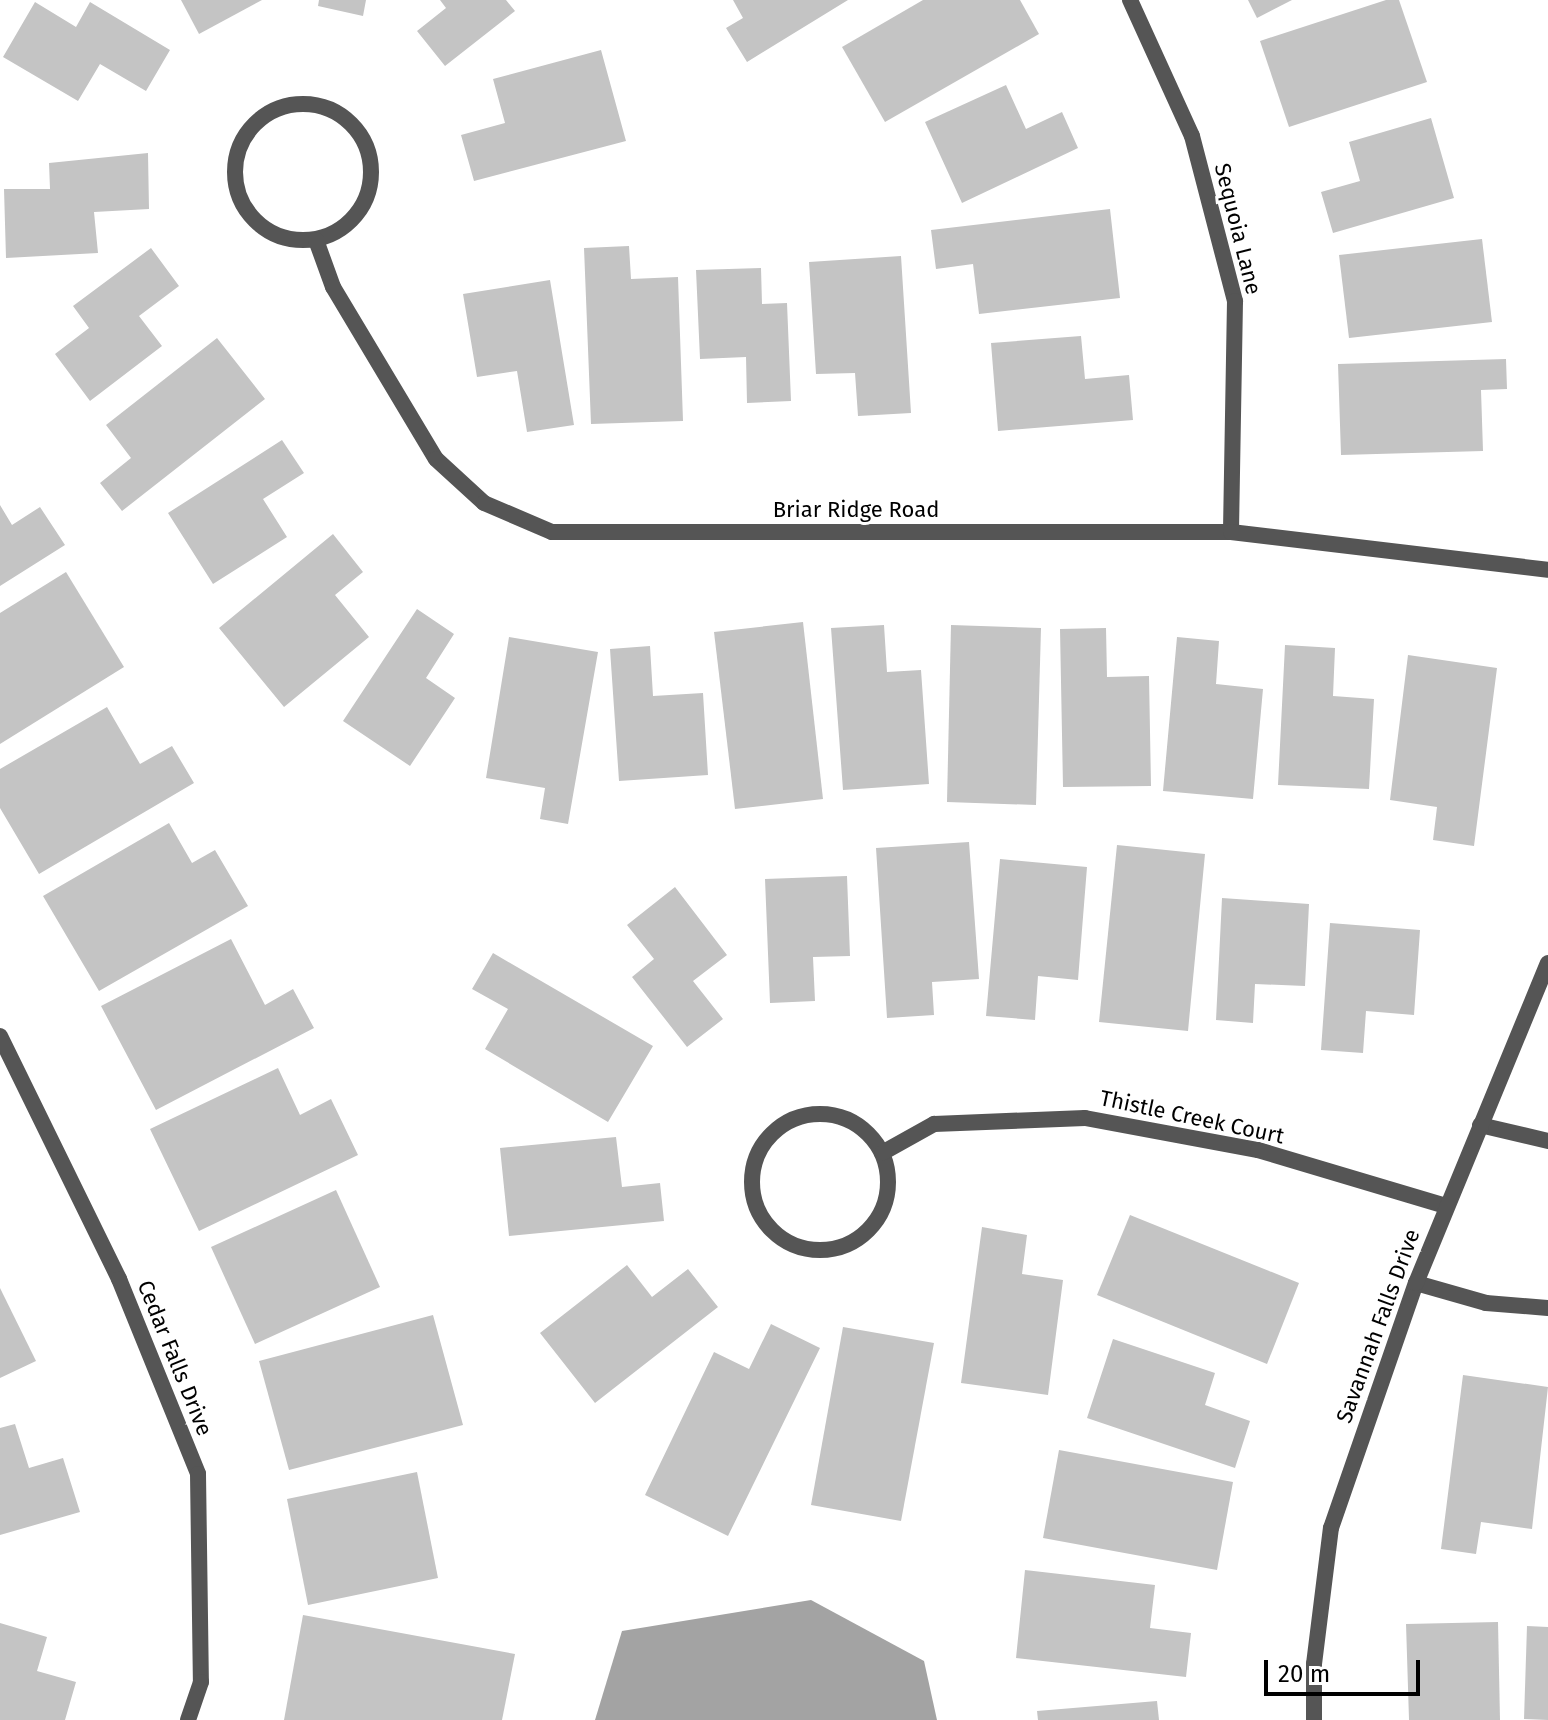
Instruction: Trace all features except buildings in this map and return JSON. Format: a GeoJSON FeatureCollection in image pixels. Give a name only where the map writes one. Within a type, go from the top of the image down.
{"type":"FeatureCollection","features":[{"type":"Feature","properties":{"kind":"street","name":"Sequoia Lane"},"geometry":{"type":"LineString","coordinates":[[1130,0],[1192,136],[1235,301],[1231,532]]}},
{"type":"Feature","properties":{"kind":"street"},"geometry":{"type":"LineString","coordinates":[[289,104],[335,111],[360,136],[372,170],[357,215],[316,240],[295,241],[256,223],[235,186],[234,164],[251,125],[289,104]]}},
{"type":"Feature","properties":{"kind":"street","name":"Briar Ridge Road"},"geometry":{"type":"LineString","coordinates":[[316,240],[333,287],[436,459],[484,503],[552,532],[1231,532],[1548,570]]}},
{"type":"Feature","properties":{"kind":"street","name":"Savannah Falls Drive"},"geometry":{"type":"LineString","coordinates":[[1314,1720],[1314,1664],[1331,1528],[1416,1283],[1548,963]]}},
{"type":"Feature","properties":{"kind":"street","name":"Cedar Falls Drive"},"geometry":{"type":"LineString","coordinates":[[0,1036],[119,1279],[198,1474],[201,1682],[188,1720]]}},
{"type":"Feature","properties":{"kind":"street"},"geometry":{"type":"LineString","coordinates":[[833,1114],[871,1135],[882,1153],[886,1200],[859,1238],[837,1249],[814,1250],[791,1243],[771,1230],[758,1210],[753,1168],[761,1147],[791,1119],[833,1114]]}},
{"type":"Feature","properties":{"kind":"street","name":"Thistle Creek Court"},"geometry":{"type":"LineString","coordinates":[[882,1153],[934,1124],[1085,1118],[1258,1150],[1446,1206]]}},
{"type":"Feature","properties":{"kind":"street"},"geometry":{"type":"LineString","coordinates":[[1480,1125],[1548,1141]]}},
{"type":"Feature","properties":{"kind":"street"},"geometry":{"type":"LineString","coordinates":[[1416,1283],[1486,1303],[1548,1308]]}},
{"type":"Feature","properties":{"kind":"shaded area"},"geometry":{"type":"Polygon","coordinates":[[[811,1600],[924,1661],[937,1720],[595,1720],[622,1631],[811,1600]]]}}]}
